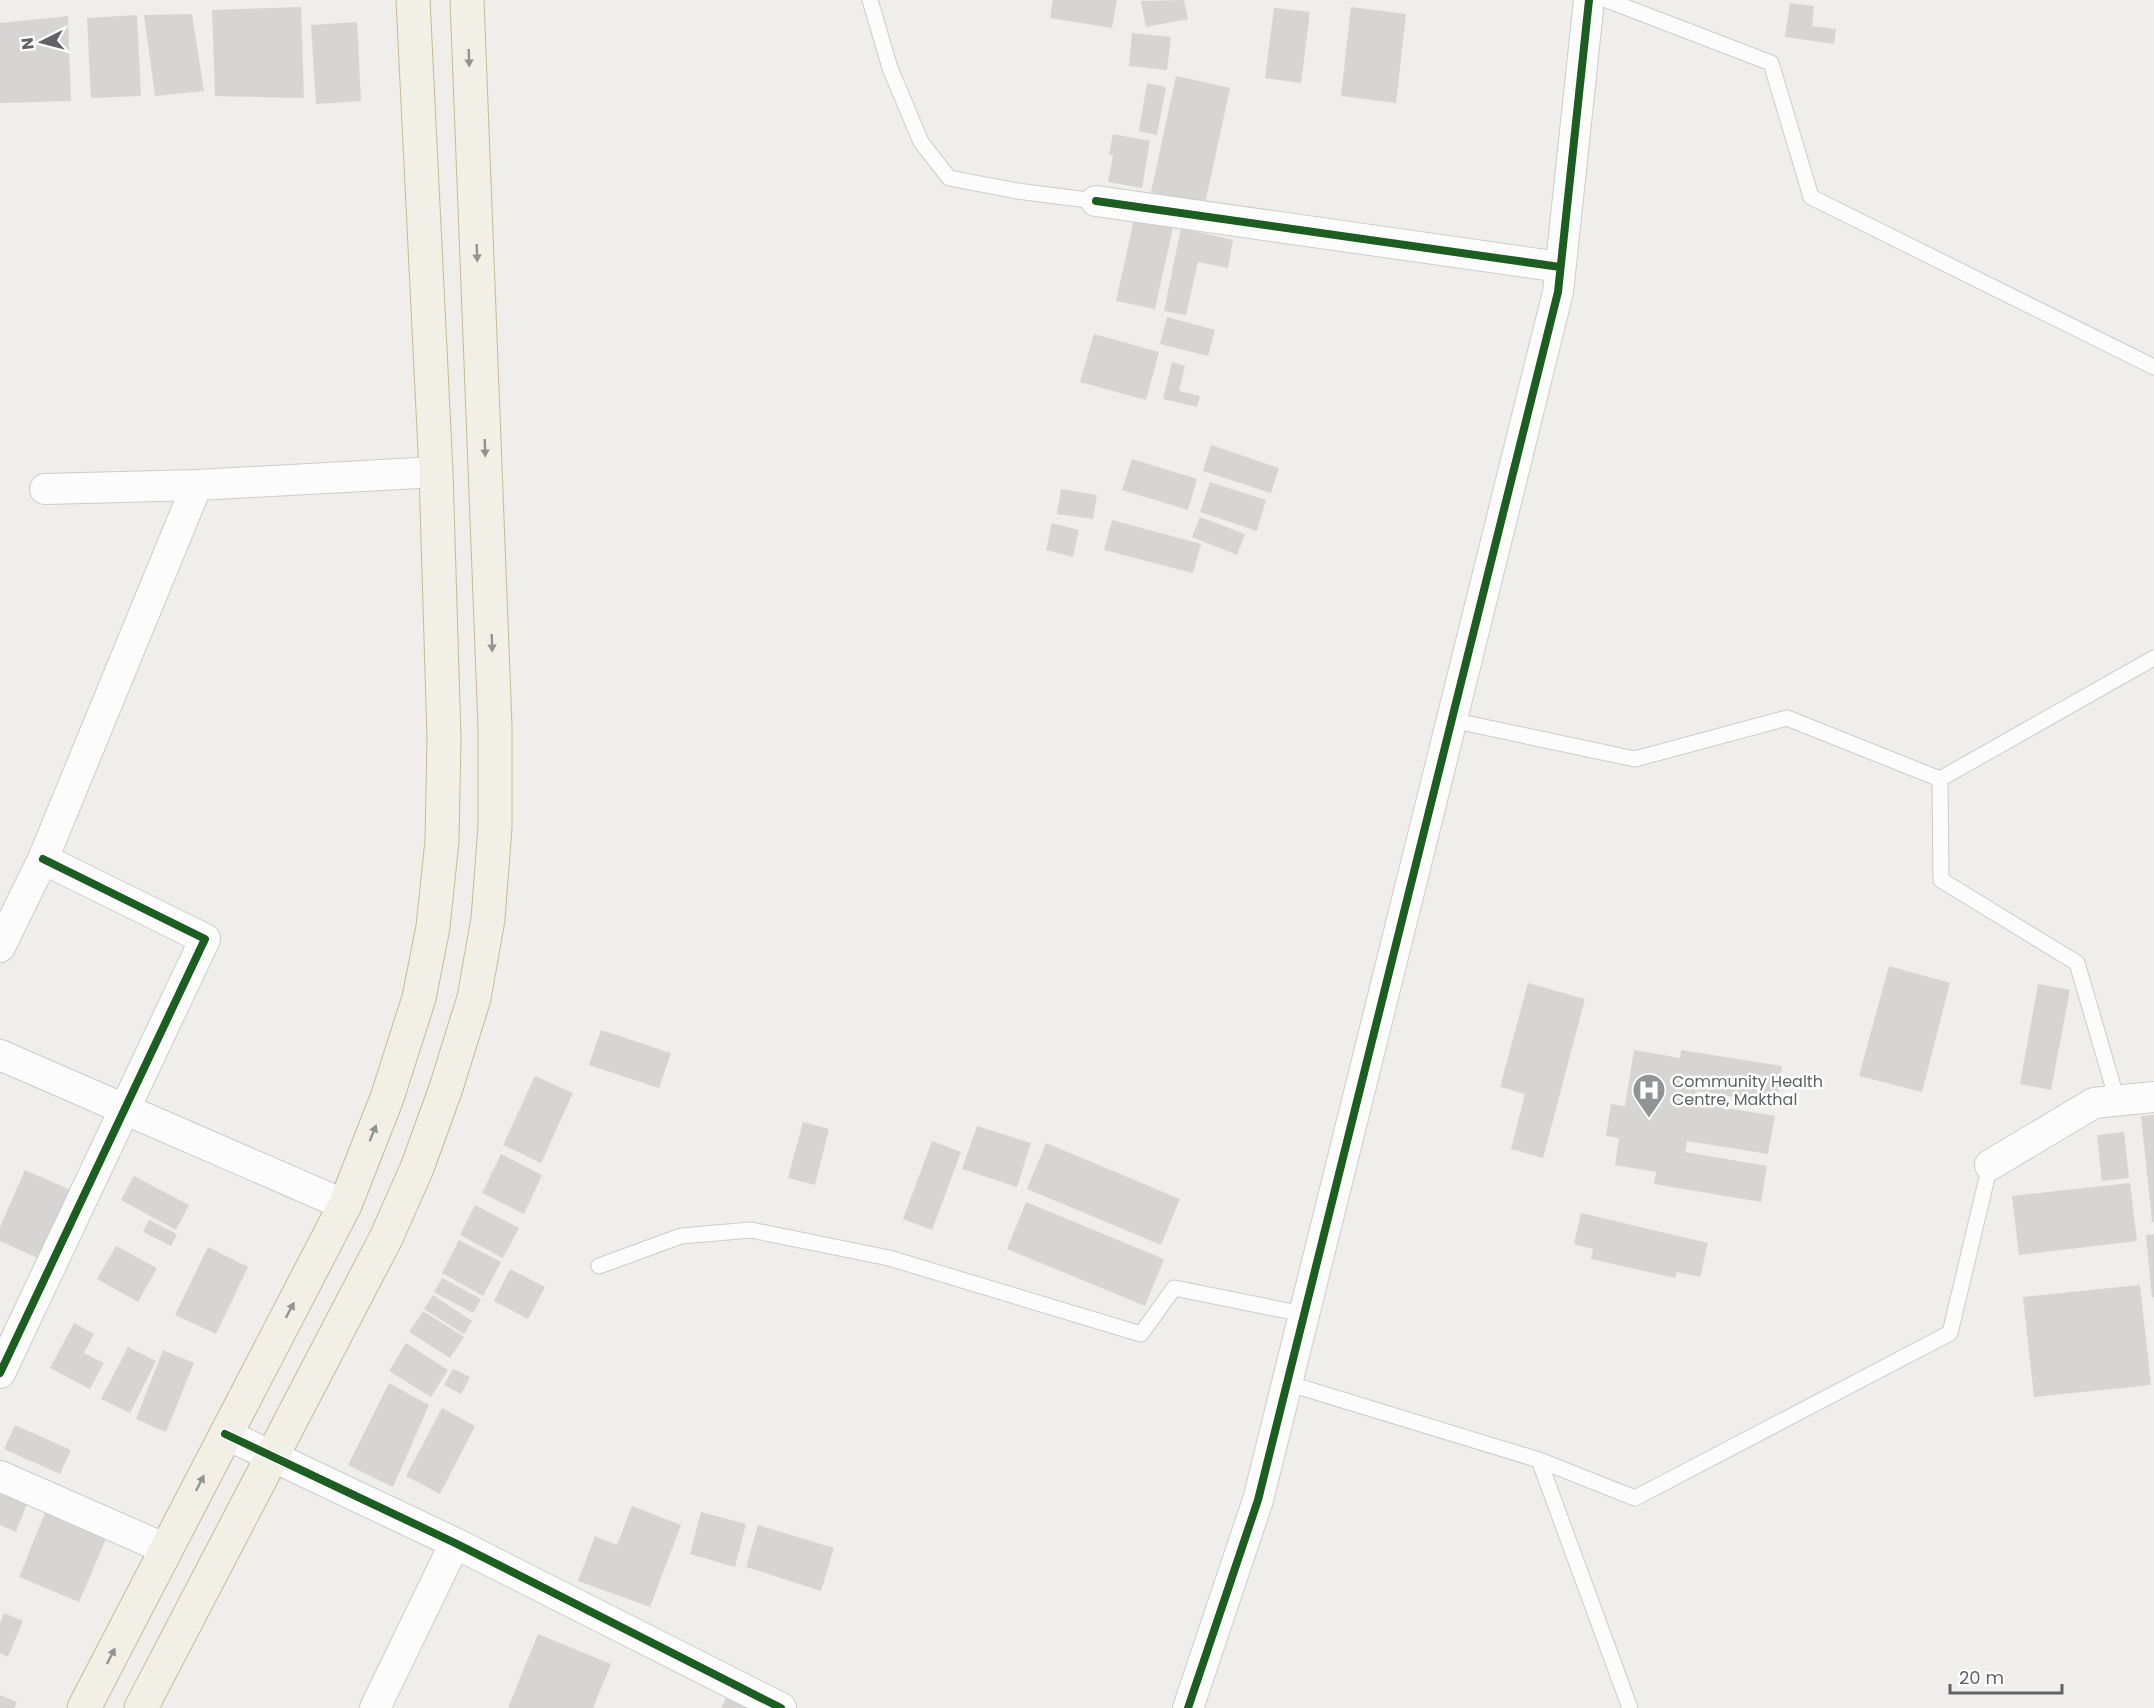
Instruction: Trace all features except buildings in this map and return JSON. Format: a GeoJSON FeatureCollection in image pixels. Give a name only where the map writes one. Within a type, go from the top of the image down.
{"type":"FeatureCollection","features":[{"type":"Feature","properties":{"kind":"highway"},"geometry":{"type":"LineString","coordinates":[[84,1708],[345,1205],[387,1098],[419,998],[433,927],[442,841],[444,738],[436,472],[413,0]]}},
{"type":"Feature","properties":{"kind":"highway"},"geometry":{"type":"LineString","coordinates":[[141,1708],[386,1238],[417,1168],[446,1088],[474,998],[488,919],[495,828],[495,726],[467,0]]}},
{"type":"Feature","properties":{"kind":"street"},"geometry":{"type":"LineString","coordinates":[[1188,1708],[1258,1500],[1558,292],[1589,0]]}},
{"type":"Feature","properties":{"kind":"street"},"geometry":{"type":"LineString","coordinates":[[1096,201],[1560,267]]}},
{"type":"Feature","properties":{"kind":"street"},"geometry":{"type":"LineString","coordinates":[[45,489],[197,485],[436,472]]}},
{"type":"Feature","properties":{"kind":"street"},"geometry":{"type":"LineString","coordinates":[[0,947],[42,859],[197,485]]}},
{"type":"Feature","properties":{"kind":"street"},"geometry":{"type":"LineString","coordinates":[[0,1373],[205,939],[42,859]]}},
{"type":"Feature","properties":{"kind":"street"},"geometry":{"type":"LineString","coordinates":[[0,1055],[345,1205]]}},
{"type":"Feature","properties":{"kind":"street"},"geometry":{"type":"LineString","coordinates":[[1990,1165],[2094,1103],[2154,1097]]}},
{"type":"Feature","properties":{"kind":"street"},"geometry":{"type":"LineString","coordinates":[[225,1434],[455,1543],[781,1708]]}},
{"type":"Feature","properties":{"kind":"street"},"geometry":{"type":"LineString","coordinates":[[0,1476],[166,1549]]}},
{"type":"Feature","properties":{"kind":"street"},"geometry":{"type":"LineString","coordinates":[[375,1708],[455,1543]]}},
{"type":"Feature","properties":{"kind":"lane"},"geometry":{"type":"LineString","coordinates":[[870,0],[890,68],[921,142],[949,178],[1017,192],[1096,201]]}},
{"type":"Feature","properties":{"kind":"lane"},"geometry":{"type":"LineString","coordinates":[[1607,0],[1771,63],[1811,197],[2154,367]]}},
{"type":"Feature","properties":{"kind":"lane"},"geometry":{"type":"LineString","coordinates":[[1940,779],[2154,658]]}},
{"type":"Feature","properties":{"kind":"lane"},"geometry":{"type":"LineString","coordinates":[[1451,720],[1635,759],[1787,718],[1940,779]]}},
{"type":"Feature","properties":{"kind":"lane"},"geometry":{"type":"LineString","coordinates":[[1940,779],[1941,880],[2077,963],[2117,1100]]}},
{"type":"Feature","properties":{"kind":"lane"},"geometry":{"type":"LineString","coordinates":[[1287,1383],[1539,1460],[1635,1498],[1950,1333],[1990,1165]]}},
{"type":"Feature","properties":{"kind":"lane"},"geometry":{"type":"LineString","coordinates":[[599,1266],[681,1236],[751,1230],[889,1258],[1141,1334],[1174,1288],[1303,1314]]}},
{"type":"Feature","properties":{"kind":"lane"},"geometry":{"type":"LineString","coordinates":[[1539,1460],[1630,1708]]}},
{"type":"Feature","properties":{"kind":"cycle path"},"geometry":{"type":"LineString","coordinates":[[1188,1708],[1258,1500],[1558,292],[1589,0]]}},
{"type":"Feature","properties":{"kind":"cycle path"},"geometry":{"type":"LineString","coordinates":[[1096,201],[1560,267]]}},
{"type":"Feature","properties":{"kind":"cycle path"},"geometry":{"type":"LineString","coordinates":[[0,1373],[205,939],[43,859]]}},
{"type":"Feature","properties":{"kind":"cycle path"},"geometry":{"type":"LineString","coordinates":[[225,1434],[455,1543],[781,1708]]}},
{"type":"Feature","properties":{"kind":"place","name":"Community Health Centre, Makthal"},"geometry":{"type":"Point","coordinates":[1649,1119]}}]}
